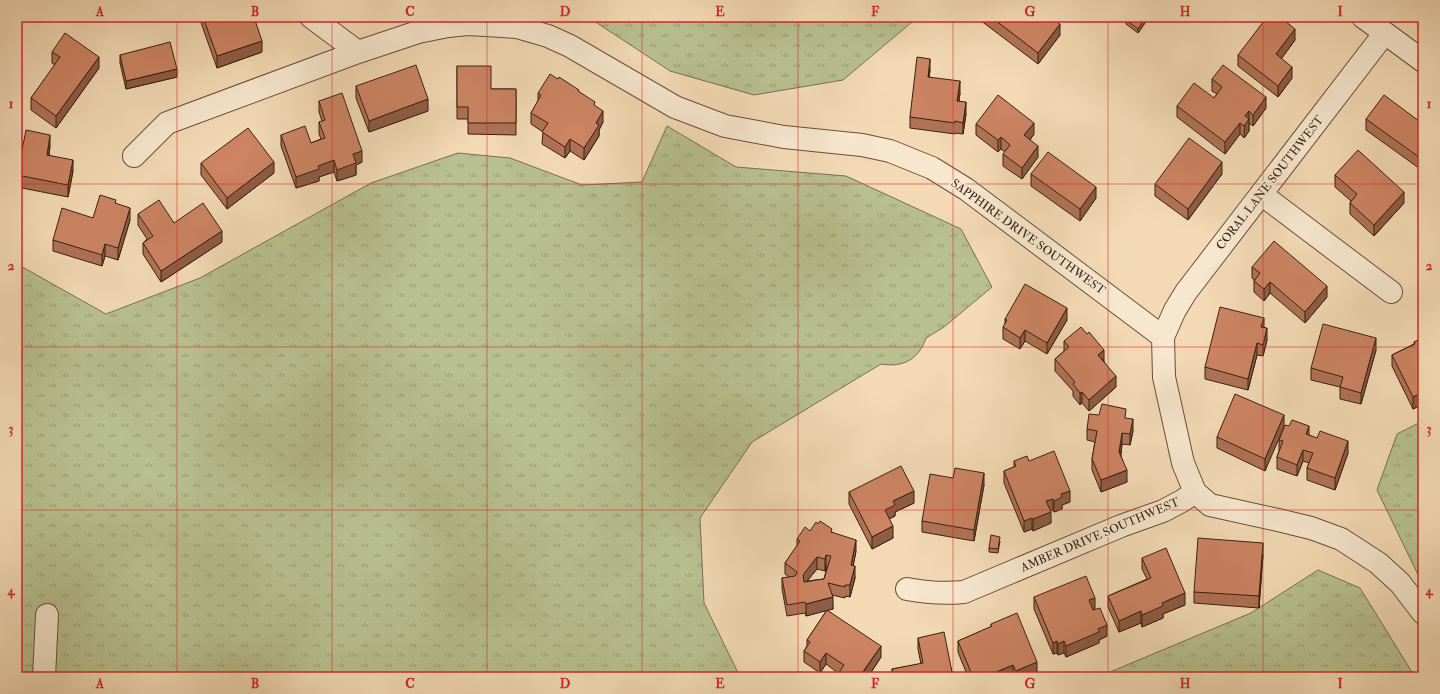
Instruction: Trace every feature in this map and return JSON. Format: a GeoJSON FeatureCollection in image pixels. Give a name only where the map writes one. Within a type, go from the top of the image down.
{"type":"FeatureCollection","features":[{"type":"Feature","properties":{"kind":"street"},"geometry":{"type":"LineString","coordinates":[[311,17],[358,52]]}},
{"type":"Feature","properties":{"kind":"street"},"geometry":{"type":"LineString","coordinates":[[1363,17],[1384,34],[1423,61]]}},
{"type":"Feature","properties":{"kind":"street","name":"SAPPHIRE DRIVE SOUTHWEST"},"geometry":{"type":"LineString","coordinates":[[134,156],[167,123],[358,52],[418,32],[448,26],[468,24],[517,27],[548,36],[570,46],[674,107],[725,126],[784,137],[862,145],[890,151],[932,168],[966,189],[1163,337]]}},
{"type":"Feature","properties":{"kind":"street","name":"CORAL LANE SOUTHWEST"},"geometry":{"type":"LineString","coordinates":[[1163,337],[1175,310],[1186,292],[1384,34]]}},
{"type":"Feature","properties":{"kind":"street"},"geometry":{"type":"LineString","coordinates":[[1261,194],[1391,292]]}},
{"type":"Feature","properties":{"kind":"street"},"geometry":{"type":"LineString","coordinates":[[1163,337],[1164,377],[1183,463],[1195,492],[1210,505],[1311,528],[1341,539],[1378,563],[1400,583],[1423,613]]}},
{"type":"Feature","properties":{"kind":"street","name":"AMBER DRIVE SOUTHWEST"},"geometry":{"type":"LineString","coordinates":[[907,589],[929,594],[964,592],[1121,526],[1163,511],[1195,492]]}},
{"type":"Feature","properties":{"kind":"street"},"geometry":{"type":"LineString","coordinates":[[44,677],[47,615]]}},
{"type":"Feature","properties":{"kind":"green space"},"geometry":{"type":"Polygon","coordinates":[[[588,17],[918,17],[843,80],[754,95],[670,71],[588,17]]]}},
{"type":"Feature","properties":{"kind":"green space"},"geometry":{"type":"Polygon","coordinates":[[[667,126],[736,167],[846,176],[961,229],[992,287],[944,327],[926,338],[923,345],[914,357],[896,365],[881,364],[752,442],[700,518],[704,603],[740,677],[17,677],[17,264],[106,314],[200,278],[371,183],[458,153],[510,158],[582,185],[642,182],[667,126]]]}},
{"type":"Feature","properties":{"kind":"green space"},"geometry":{"type":"Polygon","coordinates":[[[1423,421],[1423,585],[1377,490],[1397,434],[1423,421]]]}},
{"type":"Feature","properties":{"kind":"green space"},"geometry":{"type":"Polygon","coordinates":[[[1318,570],[1360,588],[1415,677],[1098,677],[1251,613],[1318,570]]]}},
{"type":"Feature","properties":{"kind":"building"},"geometry":{"type":"Polygon","coordinates":[[[203,17],[254,17],[262,41],[217,56],[203,17]]]}},
{"type":"Feature","properties":{"kind":"building"},"geometry":{"type":"Polygon","coordinates":[[[991,17],[1051,17],[1060,24],[1038,53],[991,17]]]}},
{"type":"Feature","properties":{"kind":"building"},"geometry":{"type":"Polygon","coordinates":[[[1128,17],[1146,17],[1138,29],[1126,20],[1128,17]]]}},
{"type":"Feature","properties":{"kind":"building"},"geometry":{"type":"Polygon","coordinates":[[[1267,17],[1280,17],[1295,29],[1276,54],[1292,67],[1278,86],[1238,55],[1267,17]]]}},
{"type":"Feature","properties":{"kind":"building"},"geometry":{"type":"Polygon","coordinates":[[[65,33],[99,57],[56,116],[31,98],[60,57],[52,52],[65,33]]]}},
{"type":"Feature","properties":{"kind":"building"},"geometry":{"type":"Polygon","coordinates":[[[170,42],[177,69],[126,81],[120,55],[170,42]]]}},
{"type":"Feature","properties":{"kind":"building"},"geometry":{"type":"Polygon","coordinates":[[[917,57],[930,59],[928,77],[960,81],[957,101],[966,102],[963,123],[910,117],[917,57]]]}},
{"type":"Feature","properties":{"kind":"building"},"geometry":{"type":"Polygon","coordinates":[[[416,65],[428,99],[369,121],[356,86],[416,65]]]}},
{"type":"Feature","properties":{"kind":"building"},"geometry":{"type":"Polygon","coordinates":[[[1223,65],[1266,97],[1253,115],[1249,111],[1245,116],[1249,119],[1244,126],[1240,123],[1225,142],[1177,106],[1194,83],[1214,98],[1222,87],[1212,79],[1223,65]]]}},
{"type":"Feature","properties":{"kind":"building"},"geometry":{"type":"Polygon","coordinates":[[[457,66],[491,66],[491,89],[516,89],[516,123],[468,123],[468,107],[457,107],[457,66]]]}},
{"type":"Feature","properties":{"kind":"building"},"geometry":{"type":"Polygon","coordinates":[[[550,74],[558,79],[559,77],[579,90],[578,91],[595,102],[594,105],[603,111],[596,123],[599,125],[584,148],[570,139],[565,147],[542,132],[548,123],[531,113],[541,95],[538,93],[550,74]]]}},
{"type":"Feature","properties":{"kind":"building"},"geometry":{"type":"Polygon","coordinates":[[[342,93],[362,151],[353,154],[356,163],[337,170],[334,160],[318,166],[319,169],[296,177],[281,135],[305,126],[311,143],[325,138],[319,122],[325,120],[319,101],[342,93]]]}},
{"type":"Feature","properties":{"kind":"building"},"geometry":{"type":"Polygon","coordinates":[[[998,95],[1034,123],[1024,135],[1038,146],[1022,168],[1003,154],[1010,145],[1001,137],[998,140],[976,124],[998,95]]]}},
{"type":"Feature","properties":{"kind":"building"},"geometry":{"type":"Polygon","coordinates":[[[1384,95],[1423,124],[1423,160],[1366,119],[1384,95]]]}},
{"type":"Feature","properties":{"kind":"building"},"geometry":{"type":"Polygon","coordinates":[[[248,128],[274,162],[227,198],[201,163],[248,128]]]}},
{"type":"Feature","properties":{"kind":"building"},"geometry":{"type":"Polygon","coordinates":[[[26,130],[50,135],[47,155],[73,160],[68,185],[17,175],[26,130]]]}},
{"type":"Feature","properties":{"kind":"building"},"geometry":{"type":"Polygon","coordinates":[[[1189,138],[1222,162],[1188,209],[1155,184],[1189,138]]]}},
{"type":"Feature","properties":{"kind":"building"},"geometry":{"type":"Polygon","coordinates":[[[1358,150],[1404,192],[1374,225],[1350,203],[1357,194],[1335,175],[1358,150]]]}},
{"type":"Feature","properties":{"kind":"building"},"geometry":{"type":"Polygon","coordinates":[[[1048,152],[1096,187],[1080,209],[1031,174],[1048,152]]]}},
{"type":"Feature","properties":{"kind":"building"},"geometry":{"type":"Polygon","coordinates":[[[100,195],[116,200],[115,203],[130,208],[118,248],[105,244],[102,255],[53,240],[62,208],[93,218],[100,195]]]}},
{"type":"Feature","properties":{"kind":"building"},"geometry":{"type":"Polygon","coordinates":[[[159,200],[174,223],[203,203],[222,231],[161,271],[143,243],[153,236],[138,214],[159,200]]]}},
{"type":"Feature","properties":{"kind":"building"},"geometry":{"type":"Polygon","coordinates":[[[1274,241],[1327,286],[1305,312],[1270,282],[1264,289],[1254,281],[1260,273],[1252,267],[1274,241]]]}},
{"type":"Feature","properties":{"kind":"building"},"geometry":{"type":"Polygon","coordinates":[[[1025,284],[1067,308],[1047,343],[1025,330],[1020,338],[1003,327],[1007,320],[1005,319],[1025,284]]]}},
{"type":"Feature","properties":{"kind":"building"},"geometry":{"type":"Polygon","coordinates":[[[1220,307],[1264,318],[1261,327],[1267,328],[1263,345],[1257,343],[1248,379],[1205,367],[1220,307]]]}},
{"type":"Feature","properties":{"kind":"building"},"geometry":{"type":"Polygon","coordinates":[[[1323,324],[1376,338],[1361,393],[1340,387],[1343,377],[1311,368],[1323,324]]]}},
{"type":"Feature","properties":{"kind":"building"},"geometry":{"type":"Polygon","coordinates":[[[1081,327],[1087,334],[1089,332],[1104,350],[1098,355],[1116,376],[1089,400],[1082,392],[1080,393],[1073,384],[1075,382],[1055,359],[1069,347],[1064,341],[1081,327]]]}},
{"type":"Feature","properties":{"kind":"building"},"geometry":{"type":"Polygon","coordinates":[[[1423,338],[1423,392],[1413,397],[1392,355],[1415,344],[1414,342],[1423,338]]]}},
{"type":"Feature","properties":{"kind":"building"},"geometry":{"type":"Polygon","coordinates":[[[1235,394],[1284,415],[1265,459],[1217,437],[1235,394]]]}},
{"type":"Feature","properties":{"kind":"building"},"geometry":{"type":"Polygon","coordinates":[[[1102,404],[1126,409],[1125,418],[1133,419],[1130,434],[1122,433],[1119,452],[1127,470],[1101,480],[1092,459],[1097,431],[1087,429],[1089,414],[1099,415],[1102,404]]]}},
{"type":"Feature","properties":{"kind":"building"},"geometry":{"type":"Polygon","coordinates":[[[1292,420],[1309,426],[1306,434],[1317,438],[1320,431],[1348,441],[1335,478],[1307,468],[1313,453],[1303,450],[1297,465],[1277,457],[1283,441],[1279,440],[1285,425],[1289,426],[1292,420]]]}},
{"type":"Feature","properties":{"kind":"building"},"geometry":{"type":"Polygon","coordinates":[[[1054,451],[1070,491],[1061,494],[1062,497],[1054,501],[1053,499],[1046,501],[1051,512],[1024,521],[1004,471],[1016,466],[1014,461],[1027,456],[1029,461],[1054,451]]]}},
{"type":"Feature","properties":{"kind":"building"},"geometry":{"type":"Polygon","coordinates":[[[901,466],[914,491],[893,501],[895,505],[885,510],[893,526],[872,537],[849,492],[901,466]]]}},
{"type":"Feature","properties":{"kind":"building"},"geometry":{"type":"Polygon","coordinates":[[[955,468],[984,473],[974,530],[922,521],[930,474],[953,478],[955,468]]]}},
{"type":"Feature","properties":{"kind":"building"},"geometry":{"type":"Polygon","coordinates":[[[820,521],[832,529],[831,532],[856,540],[851,565],[855,566],[850,585],[845,585],[845,587],[828,583],[833,597],[806,604],[805,602],[787,605],[782,578],[795,576],[797,572],[785,563],[800,541],[797,539],[805,527],[810,531],[816,522],[818,524],[820,521]],[[826,555],[825,559],[817,557],[803,575],[804,582],[824,579],[831,556],[826,555]]]}},
{"type":"Feature","properties":{"kind":"building"},"geometry":{"type":"Polygon","coordinates":[[[991,535],[1000,537],[998,549],[989,548],[991,535]]]}},
{"type":"Feature","properties":{"kind":"building"},"geometry":{"type":"Polygon","coordinates":[[[1198,538],[1263,543],[1259,596],[1194,592],[1198,538]]]}},
{"type":"Feature","properties":{"kind":"building"},"geometry":{"type":"Polygon","coordinates":[[[1166,548],[1185,593],[1162,603],[1163,606],[1142,615],[1141,611],[1119,621],[1108,596],[1151,578],[1142,558],[1166,548]]]}},
{"type":"Feature","properties":{"kind":"building"},"geometry":{"type":"Polygon","coordinates":[[[1086,576],[1095,598],[1089,600],[1093,610],[1100,608],[1107,625],[1098,629],[1099,632],[1066,646],[1064,641],[1058,644],[1057,641],[1053,643],[1034,597],[1086,576]]]}},
{"type":"Feature","properties":{"kind":"building"},"geometry":{"type":"Polygon","coordinates":[[[827,610],[881,646],[860,676],[855,672],[852,677],[843,677],[838,674],[844,665],[826,653],[820,662],[804,651],[810,642],[807,640],[827,610]]]}},
{"type":"Feature","properties":{"kind":"building"},"geometry":{"type":"Polygon","coordinates":[[[1017,613],[1037,662],[1016,671],[1013,665],[984,677],[973,677],[958,641],[992,626],[991,624],[1017,613]]]}},
{"type":"Feature","properties":{"kind":"building"},"geometry":{"type":"Polygon","coordinates":[[[944,632],[953,677],[894,677],[892,669],[923,663],[918,638],[944,632]]]}}]}
